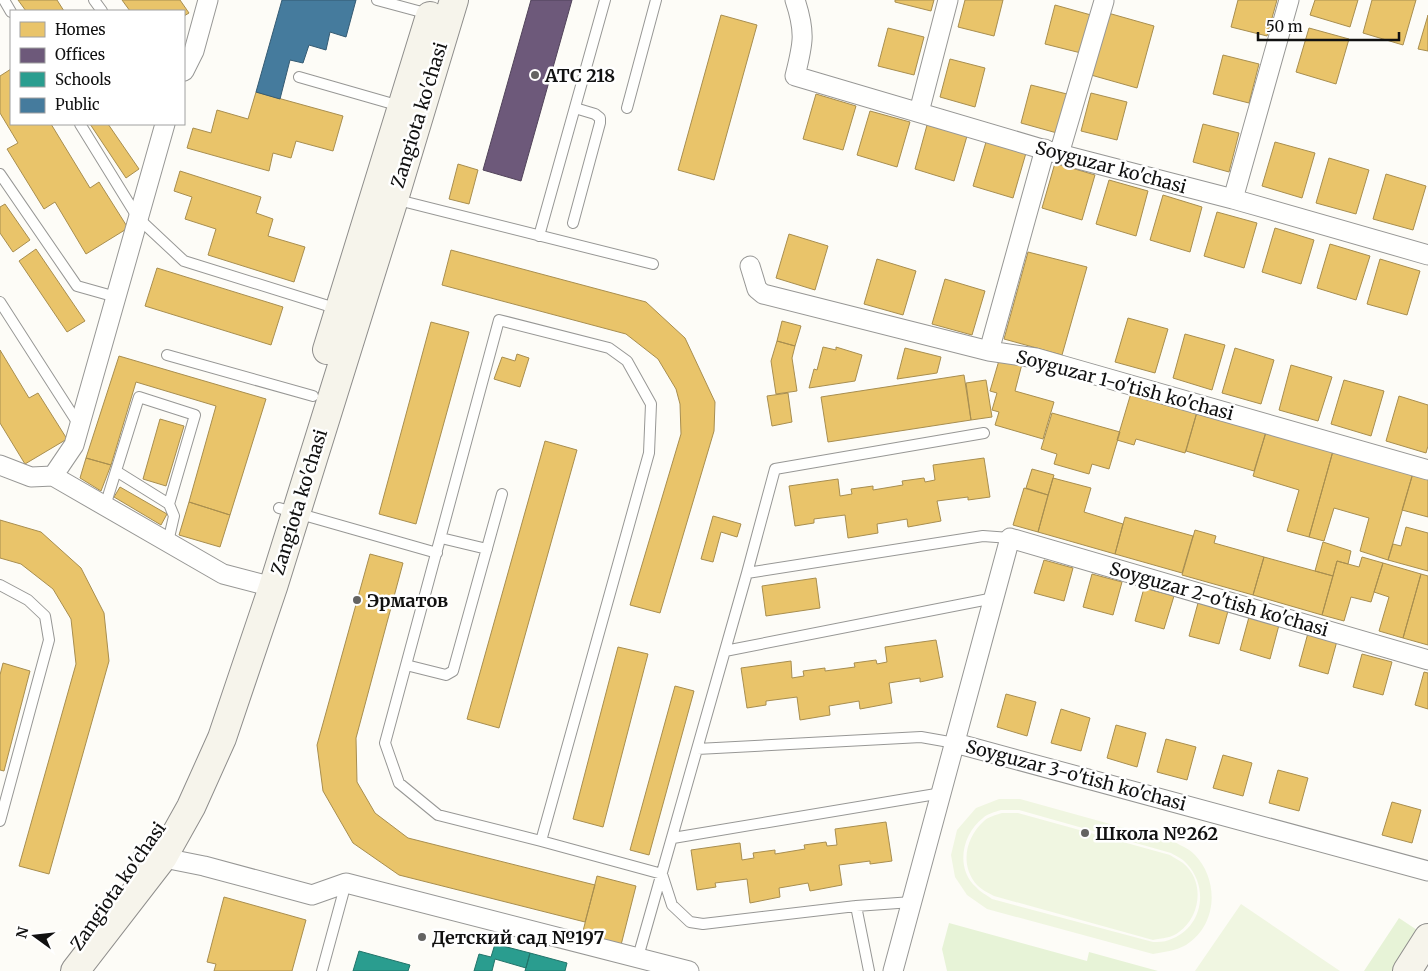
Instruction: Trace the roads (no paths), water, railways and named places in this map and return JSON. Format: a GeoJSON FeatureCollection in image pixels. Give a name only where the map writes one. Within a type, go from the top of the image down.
{"type":"FeatureCollection","features":[{"type":"Feature","properties":{"kind":"main road","name":"Zangiota ko'chasi"},"geometry":{"type":"LineString","coordinates":[[410,109],[454,0]]}},
{"type":"Feature","properties":{"kind":"main road","name":"Zangiota ko'chasi"},"geometry":{"type":"LineString","coordinates":[[75,971],[154,855],[191,807],[222,738],[287,510],[410,109],[432,7]]}},
{"type":"Feature","properties":{"kind":"main road","name":"Zangiota ko'chasi"},"geometry":{"type":"LineString","coordinates":[[287,510],[313,396],[339,309],[384,197]]}},
{"type":"Feature","properties":{"kind":"main road","name":"Zangiota ko'chasi"},"geometry":{"type":"LineString","coordinates":[[57,971],[130,876],[154,855]]}},
{"type":"Feature","properties":{"kind":"main road"},"geometry":{"type":"LineString","coordinates":[[1407,971],[1428,938]]}},
{"type":"Feature","properties":{"kind":"street","name":"Soyguzar ko'chasi"},"geometry":{"type":"LineString","coordinates":[[795,0],[802,20],[803,45],[795,76],[1052,151],[1233,199],[1428,255]]}},
{"type":"Feature","properties":{"kind":"street"},"geometry":{"type":"LineString","coordinates":[[919,112],[948,0]]}},
{"type":"Feature","properties":{"kind":"street"},"geometry":{"type":"LineString","coordinates":[[1233,199],[1288,0]]}},
{"type":"Feature","properties":{"kind":"street"},"geometry":{"type":"LineString","coordinates":[[185,69],[194,51],[207,1]]}},
{"type":"Feature","properties":{"kind":"street"},"geometry":{"type":"LineString","coordinates":[[989,351],[1052,151],[1104,1]]}},
{"type":"Feature","properties":{"kind":"street"},"geometry":{"type":"LineString","coordinates":[[52,476],[74,445],[165,125]]}},
{"type":"Feature","properties":{"kind":"street","name":"Soyguzar 1-o'tish ko'chasi"},"geometry":{"type":"LineString","coordinates":[[750,266],[757,289],[763,294],[989,351],[1036,358],[1428,470]]}},
{"type":"Feature","properties":{"kind":"street"},"geometry":{"type":"LineString","coordinates":[[0,465],[31,477],[52,476],[223,574],[265,585]]}},
{"type":"Feature","properties":{"kind":"street"},"geometry":{"type":"LineString","coordinates":[[893,971],[1010,538]]}},
{"type":"Feature","properties":{"kind":"street","name":"Soyguzar 2-o'tish ko'chasi"},"geometry":{"type":"LineString","coordinates":[[1010,538],[1428,660]]}},
{"type":"Feature","properties":{"kind":"street","name":"Soyguzar 3-o'tish ko'chasi"},"geometry":{"type":"LineString","coordinates":[[955,743],[1428,871]]}},
{"type":"Feature","properties":{"kind":"street"},"geometry":{"type":"LineString","coordinates":[[154,855],[204,866],[312,895],[346,883],[688,971]]}},
{"type":"Feature","properties":{"kind":"lane"},"geometry":{"type":"LineString","coordinates":[[377,0],[432,7]]}},
{"type":"Feature","properties":{"kind":"lane"},"geometry":{"type":"LineString","coordinates":[[538,236],[606,0]]}},
{"type":"Feature","properties":{"kind":"lane"},"geometry":{"type":"LineString","coordinates":[[627,108],[656,0]]}},
{"type":"Feature","properties":{"kind":"lane"},"geometry":{"type":"LineString","coordinates":[[299,77],[410,109]]}},
{"type":"Feature","properties":{"kind":"lane"},"geometry":{"type":"LineString","coordinates":[[573,222],[600,123],[600,118],[595,114],[574,108]]}},
{"type":"Feature","properties":{"kind":"lane"},"geometry":{"type":"LineString","coordinates":[[81,125],[138,218],[184,261],[339,309]]}},
{"type":"Feature","properties":{"kind":"lane"},"geometry":{"type":"LineString","coordinates":[[0,174],[77,286],[116,297]]}},
{"type":"Feature","properties":{"kind":"lane"},"geometry":{"type":"LineString","coordinates":[[384,197],[654,264]]}},
{"type":"Feature","properties":{"kind":"lane"},"geometry":{"type":"LineString","coordinates":[[0,302],[80,426]]}},
{"type":"Feature","properties":{"kind":"lane"},"geometry":{"type":"LineString","coordinates":[[541,841],[649,453],[651,404],[627,361],[609,348],[499,320],[385,743],[399,783],[438,815],[662,874]]}},
{"type":"Feature","properties":{"kind":"lane"},"geometry":{"type":"LineString","coordinates":[[167,355],[313,396]]}},
{"type":"Feature","properties":{"kind":"lane"},"geometry":{"type":"LineString","coordinates":[[106,506],[139,397],[195,415],[169,504]]}},
{"type":"Feature","properties":{"kind":"lane"},"geometry":{"type":"LineString","coordinates":[[638,957],[775,470],[984,433]]}},
{"type":"Feature","properties":{"kind":"lane"},"geometry":{"type":"LineString","coordinates":[[116,471],[169,504],[174,516],[168,542]]}},
{"type":"Feature","properties":{"kind":"lane"},"geometry":{"type":"LineString","coordinates":[[406,665],[446,675],[453,671],[502,494]]}},
{"type":"Feature","properties":{"kind":"lane"},"geometry":{"type":"LineString","coordinates":[[287,510],[437,553]]}},
{"type":"Feature","properties":{"kind":"lane"},"geometry":{"type":"LineString","coordinates":[[747,573],[983,536],[1010,538]]}},
{"type":"Feature","properties":{"kind":"lane"},"geometry":{"type":"LineString","coordinates":[[441,538],[487,550]]}},
{"type":"Feature","properties":{"kind":"lane"},"geometry":{"type":"LineString","coordinates":[[0,586],[28,600],[45,616],[49,640],[0,821]]}},
{"type":"Feature","properties":{"kind":"lane"},"geometry":{"type":"LineString","coordinates":[[724,651],[994,598]]}},
{"type":"Feature","properties":{"kind":"lane"},"geometry":{"type":"LineString","coordinates":[[697,750],[920,736],[955,743]]}},
{"type":"Feature","properties":{"kind":"lane"},"geometry":{"type":"LineString","coordinates":[[673,838],[942,793]]}},
{"type":"Feature","properties":{"kind":"lane"},"geometry":{"type":"LineString","coordinates":[[662,874],[672,905],[690,922],[702,924],[856,906],[912,902]]}},
{"type":"Feature","properties":{"kind":"lane"},"geometry":{"type":"LineString","coordinates":[[322,971],[346,883]]}},
{"type":"Feature","properties":{"kind":"lane"},"geometry":{"type":"LineString","coordinates":[[856,906],[869,971]]}},
{"type":"Feature","properties":{"kind":"place","name":"АТС 218"},"geometry":{"type":"Point","coordinates":[535,75]}},
{"type":"Feature","properties":{"kind":"place","name":"Эрматов"},"geometry":{"type":"Point","coordinates":[357,600]}},
{"type":"Feature","properties":{"kind":"place","name":"Школа №262"},"geometry":{"type":"Point","coordinates":[1085,833]}},
{"type":"Feature","properties":{"kind":"place","name":"Детский сад №197"},"geometry":{"type":"Point","coordinates":[422,937]}}]}
